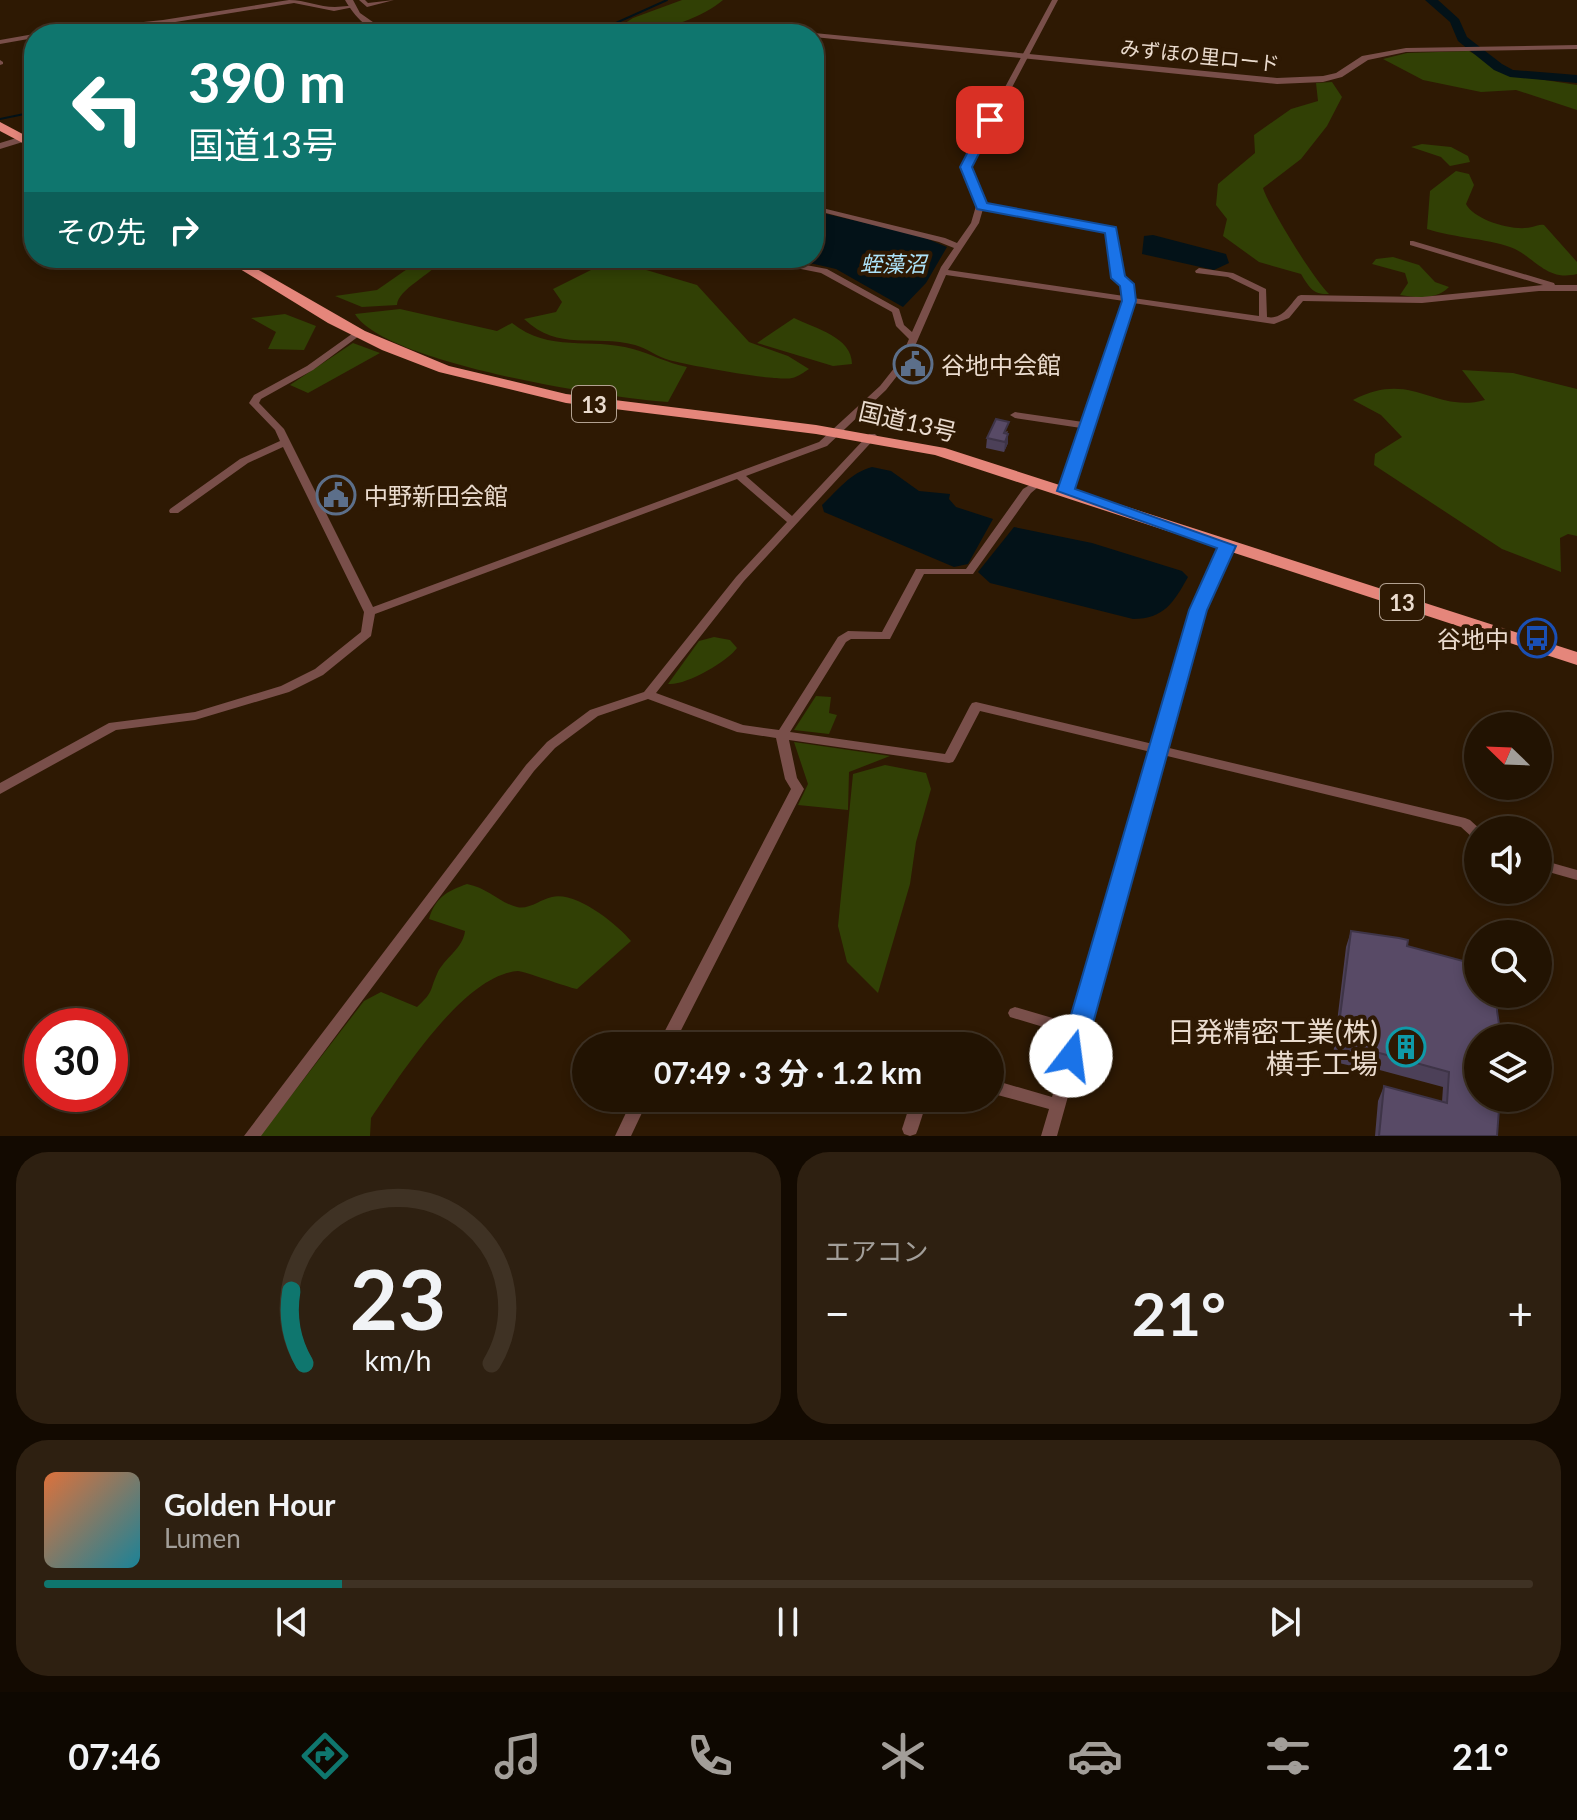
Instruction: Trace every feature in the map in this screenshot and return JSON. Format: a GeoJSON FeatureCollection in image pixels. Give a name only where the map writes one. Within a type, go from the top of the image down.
{"type":"FeatureCollection","features":[{"type":"Feature","properties":{"kind":"highway"},"geometry":{"type":"LineString","coordinates":[[1,126],[24,139]]}},
{"type":"Feature","properties":{"kind":"highway","name":"国道13号"},"geometry":{"type":"LineString","coordinates":[[246,268],[356,334],[445,370],[559,397],[653,413],[841,430],[939,451],[1577,659]]}},
{"type":"Feature","properties":{"kind":"street"},"geometry":{"type":"LineString","coordinates":[[362,0],[367,5],[391,0]]}},
{"type":"Feature","properties":{"kind":"street"},"geometry":{"type":"LineString","coordinates":[[982,206],[966,167],[1055,0]]}},
{"type":"Feature","properties":{"kind":"street"},"geometry":{"type":"LineString","coordinates":[[144,24],[294,1],[334,9],[350,4],[373,24]]}},
{"type":"Feature","properties":{"kind":"street","name":"みずほの里ロード"},"geometry":{"type":"LineString","coordinates":[[824,36],[1294,82],[1339,75],[1365,58],[1390,52],[1577,47]]}},
{"type":"Feature","properties":{"kind":"street"},"geometry":{"type":"LineString","coordinates":[[0,42],[24,38]]}},
{"type":"Feature","properties":{"kind":"street"},"geometry":{"type":"LineString","coordinates":[[0,146],[24,143]]}},
{"type":"Feature","properties":{"kind":"street"},"geometry":{"type":"LineString","coordinates":[[370,612],[823,444],[883,388],[903,362],[943,272],[982,206]]}},
{"type":"Feature","properties":{"kind":"street"},"geometry":{"type":"LineString","coordinates":[[982,206],[1111,230],[1118,278],[1127,284],[1129,301],[1065,491]]}},
{"type":"Feature","properties":{"kind":"street"},"geometry":{"type":"LineString","coordinates":[[824,210],[959,247]]}},
{"type":"Feature","properties":{"kind":"street"},"geometry":{"type":"LineString","coordinates":[[1413,243],[1555,288]]}},
{"type":"Feature","properties":{"kind":"street"},"geometry":{"type":"LineString","coordinates":[[808,268],[824,271],[896,311],[900,326],[913,338]]}},
{"type":"Feature","properties":{"kind":"street"},"geometry":{"type":"LineString","coordinates":[[1199,271],[1230,275],[1263,291],[1263,320]]}},
{"type":"Feature","properties":{"kind":"street"},"geometry":{"type":"LineString","coordinates":[[943,272],[1263,320],[1286,316],[1301,298],[1422,300],[1577,288]]}},
{"type":"Feature","properties":{"kind":"street"},"geometry":{"type":"LineString","coordinates":[[0,789],[113,726],[195,716],[285,689],[319,672],[363,638],[369,628],[370,612],[279,429],[254,401],[310,368],[356,334]]}},
{"type":"Feature","properties":{"kind":"street"},"geometry":{"type":"LineString","coordinates":[[1015,415],[1088,426]]}},
{"type":"Feature","properties":{"kind":"street"},"geometry":{"type":"LineString","coordinates":[[252,1136],[530,768],[551,745],[594,713],[648,695],[695,632],[791,520],[872,436]]}},
{"type":"Feature","properties":{"kind":"street"},"geometry":{"type":"LineString","coordinates":[[174,511],[244,461],[284,443]]}},
{"type":"Feature","properties":{"kind":"street"},"geometry":{"type":"LineString","coordinates":[[738,475],[791,520]]}},
{"type":"Feature","properties":{"kind":"street"},"geometry":{"type":"LineString","coordinates":[[672,1032],[798,789],[791,779],[782,735],[842,640],[848,635],[886,636],[920,571],[969,572],[1027,491],[1038,483]]}},
{"type":"Feature","properties":{"kind":"street"},"geometry":{"type":"LineString","coordinates":[[1049,1136],[1198,610],[1227,546]]}},
{"type":"Feature","properties":{"kind":"street"},"geometry":{"type":"LineString","coordinates":[[648,695],[741,729],[949,759],[976,706],[1464,823]]}},
{"type":"Feature","properties":{"kind":"street"},"geometry":{"type":"LineString","coordinates":[[1552,868],[1577,875]]}},
{"type":"Feature","properties":{"kind":"street"},"geometry":{"type":"LineString","coordinates":[[1015,1013],[1078,1031]]}},
{"type":"Feature","properties":{"kind":"street"},"geometry":{"type":"LineString","coordinates":[[1004,1090],[1058,1105]]}},
{"type":"Feature","properties":{"kind":"street"},"geometry":{"type":"LineString","coordinates":[[623,1136],[634,1112]]}},
{"type":"Feature","properties":{"kind":"street"},"geometry":{"type":"LineString","coordinates":[[910,1129],[915,1112]]}},
{"type":"Feature","properties":{"kind":"green space"},"geometry":{"type":"Polygon","coordinates":[[[682,0],[723,0],[701,14],[675,24],[624,24],[682,0]]]}},
{"type":"Feature","properties":{"kind":"green space"},"geometry":{"type":"Polygon","coordinates":[[[1469,51],[1512,75],[1577,85],[1577,110],[1516,90],[1481,92],[1423,80],[1383,59],[1407,53],[1469,51]]]}},
{"type":"Feature","properties":{"kind":"green space"},"geometry":{"type":"Polygon","coordinates":[[[1332,82],[1342,97],[1327,126],[1301,159],[1263,188],[1293,243],[1329,294],[1324,294],[1312,289],[1301,274],[1259,262],[1223,236],[1227,219],[1216,205],[1218,184],[1255,153],[1254,135],[1291,109],[1318,101],[1316,83],[1332,82]]]}},
{"type":"Feature","properties":{"kind":"green space"},"geometry":{"type":"Polygon","coordinates":[[[1422,144],[1451,147],[1468,156],[1470,162],[1450,166],[1441,157],[1411,147],[1422,144]]]}},
{"type":"Feature","properties":{"kind":"green space"},"geometry":{"type":"Polygon","coordinates":[[[1456,171],[1469,174],[1474,185],[1466,204],[1470,210],[1486,220],[1505,226],[1524,228],[1544,225],[1577,262],[1577,274],[1558,275],[1506,246],[1427,229],[1430,191],[1456,171]]]}},
{"type":"Feature","properties":{"kind":"green space"},"geometry":{"type":"Polygon","coordinates":[[[1393,257],[1419,265],[1435,282],[1449,287],[1432,296],[1400,295],[1408,283],[1405,273],[1372,264],[1376,259],[1393,257]]]}},
{"type":"Feature","properties":{"kind":"green space"},"geometry":{"type":"Polygon","coordinates":[[[409,268],[433,268],[403,293],[397,305],[362,307],[335,296],[377,290],[409,268]]]}},
{"type":"Feature","properties":{"kind":"green space"},"geometry":{"type":"Polygon","coordinates":[[[595,268],[643,269],[697,285],[749,342],[788,356],[809,369],[784,379],[752,375],[669,360],[620,342],[563,339],[550,335],[524,319],[556,312],[562,302],[553,289],[595,268]]]}},
{"type":"Feature","properties":{"kind":"green space"},"geometry":{"type":"Polygon","coordinates":[[[400,309],[497,331],[512,323],[540,338],[633,349],[687,367],[668,402],[598,393],[500,375],[451,362],[408,348],[374,332],[355,314],[400,309]]]}},
{"type":"Feature","properties":{"kind":"green space"},"geometry":{"type":"Polygon","coordinates":[[[285,314],[316,326],[304,350],[268,349],[276,332],[251,318],[285,314]]]}},
{"type":"Feature","properties":{"kind":"green space"},"geometry":{"type":"Polygon","coordinates":[[[794,318],[839,340],[846,347],[852,364],[833,366],[757,343],[794,318]]]}},
{"type":"Feature","properties":{"kind":"green space"},"geometry":{"type":"Polygon","coordinates":[[[353,343],[380,353],[308,393],[290,385],[353,343]]]}},
{"type":"Feature","properties":{"kind":"green space"},"geometry":{"type":"Polygon","coordinates":[[[1462,370],[1513,373],[1577,389],[1577,536],[1568,534],[1560,538],[1561,572],[1502,549],[1374,465],[1375,454],[1402,437],[1381,415],[1353,400],[1392,389],[1451,402],[1485,400],[1462,370]]]}},
{"type":"Feature","properties":{"kind":"green space"},"geometry":{"type":"Polygon","coordinates":[[[714,637],[730,640],[737,648],[705,672],[668,684],[699,641],[714,637]]]}},
{"type":"Feature","properties":{"kind":"green space"},"geometry":{"type":"Polygon","coordinates":[[[816,696],[831,697],[829,713],[837,715],[829,734],[794,730],[816,696]]]}},
{"type":"Feature","properties":{"kind":"green space"},"geometry":{"type":"Polygon","coordinates":[[[794,742],[890,756],[849,772],[848,810],[798,805],[808,784],[794,742]]]}},
{"type":"Feature","properties":{"kind":"green space"},"geometry":{"type":"Polygon","coordinates":[[[885,765],[926,773],[931,789],[916,842],[910,884],[878,993],[847,962],[838,926],[853,774],[885,765]]]}},
{"type":"Feature","properties":{"kind":"green space"},"geometry":{"type":"Polygon","coordinates":[[[467,884],[517,907],[526,907],[552,897],[572,899],[606,918],[631,941],[577,989],[518,971],[497,976],[476,989],[435,1030],[398,1078],[371,1118],[370,1136],[260,1136],[364,1001],[381,992],[417,1007],[426,998],[440,968],[461,943],[465,931],[429,919],[443,896],[467,884]]]}},
{"type":"Feature","properties":{"kind":"water","name":"蛭藻沼"},"geometry":{"type":"Polygon","coordinates":[[[824,213],[918,235],[947,247],[926,283],[903,307],[836,269],[824,266],[824,213]]]}},
{"type":"Feature","properties":{"kind":"water"},"geometry":{"type":"Polygon","coordinates":[[[1153,235],[1226,254],[1229,263],[1214,270],[1142,254],[1144,236],[1153,235]]]}},
{"type":"Feature","properties":{"kind":"water"},"geometry":{"type":"Polygon","coordinates":[[[872,467],[891,471],[919,491],[950,494],[949,499],[956,507],[993,519],[968,564],[954,567],[824,512],[822,505],[839,488],[857,473],[872,467]]]}},
{"type":"Feature","properties":{"kind":"water"},"geometry":{"type":"Polygon","coordinates":[[[1014,527],[1092,543],[1182,571],[1188,577],[1167,607],[1153,616],[1133,619],[990,583],[978,572],[1014,527]]]}},
{"type":"Feature","properties":{"kind":"building"},"geometry":{"type":"Polygon","coordinates":[[[996,419],[1009,422],[1004,433],[1008,434],[1005,442],[987,438],[996,419]]]}},
{"type":"Feature","properties":{"kind":"building","name":"日発精密工業(株) 横手工場"},"geometry":{"type":"Polygon","coordinates":[[[1351,931],[1408,940],[1407,946],[1464,961],[1464,1008],[1497,1008],[1499,1024],[1464,1024],[1464,1112],[1499,1112],[1497,1136],[1379,1136],[1384,1086],[1447,1103],[1449,1072],[1365,1049],[1365,1053],[1344,1047],[1345,1042],[1337,1040],[1351,931]]]}},
{"type":"Feature","properties":{"kind":"waterway"},"geometry":{"type":"LineString","coordinates":[[614,24],[667,0]]}},
{"type":"Feature","properties":{"kind":"waterway"},"geometry":{"type":"LineString","coordinates":[[1431,0],[1455,21],[1462,39],[1498,67],[1510,73],[1577,79]]}},
{"type":"Feature","properties":{"kind":"waterway"},"geometry":{"type":"LineString","coordinates":[[0,119],[24,114]]}},
{"type":"Feature","properties":{"kind":"place","name":"谷地中会館"},"geometry":{"type":"Point","coordinates":[913,364]}},
{"type":"Feature","properties":{"kind":"place","name":"中野新田会館"},"geometry":{"type":"Point","coordinates":[336,495]}},
{"type":"Feature","properties":{"kind":"place","name":"谷地中"},"geometry":{"type":"Point","coordinates":[1537,638]}},
{"type":"Feature","properties":{"kind":"place","name":"日発精密工業(株) 横手工場"},"geometry":{"type":"Point","coordinates":[1406,1047]}},
{"type":"Feature","properties":{"kind":"route"},"geometry":{"type":"LineString","coordinates":[[990,120],[966,167],[968,179],[982,199],[982,206],[1111,230],[1118,278],[1127,284],[1129,301],[1065,491],[1227,546],[1198,610],[1071,1056]]}}]}
